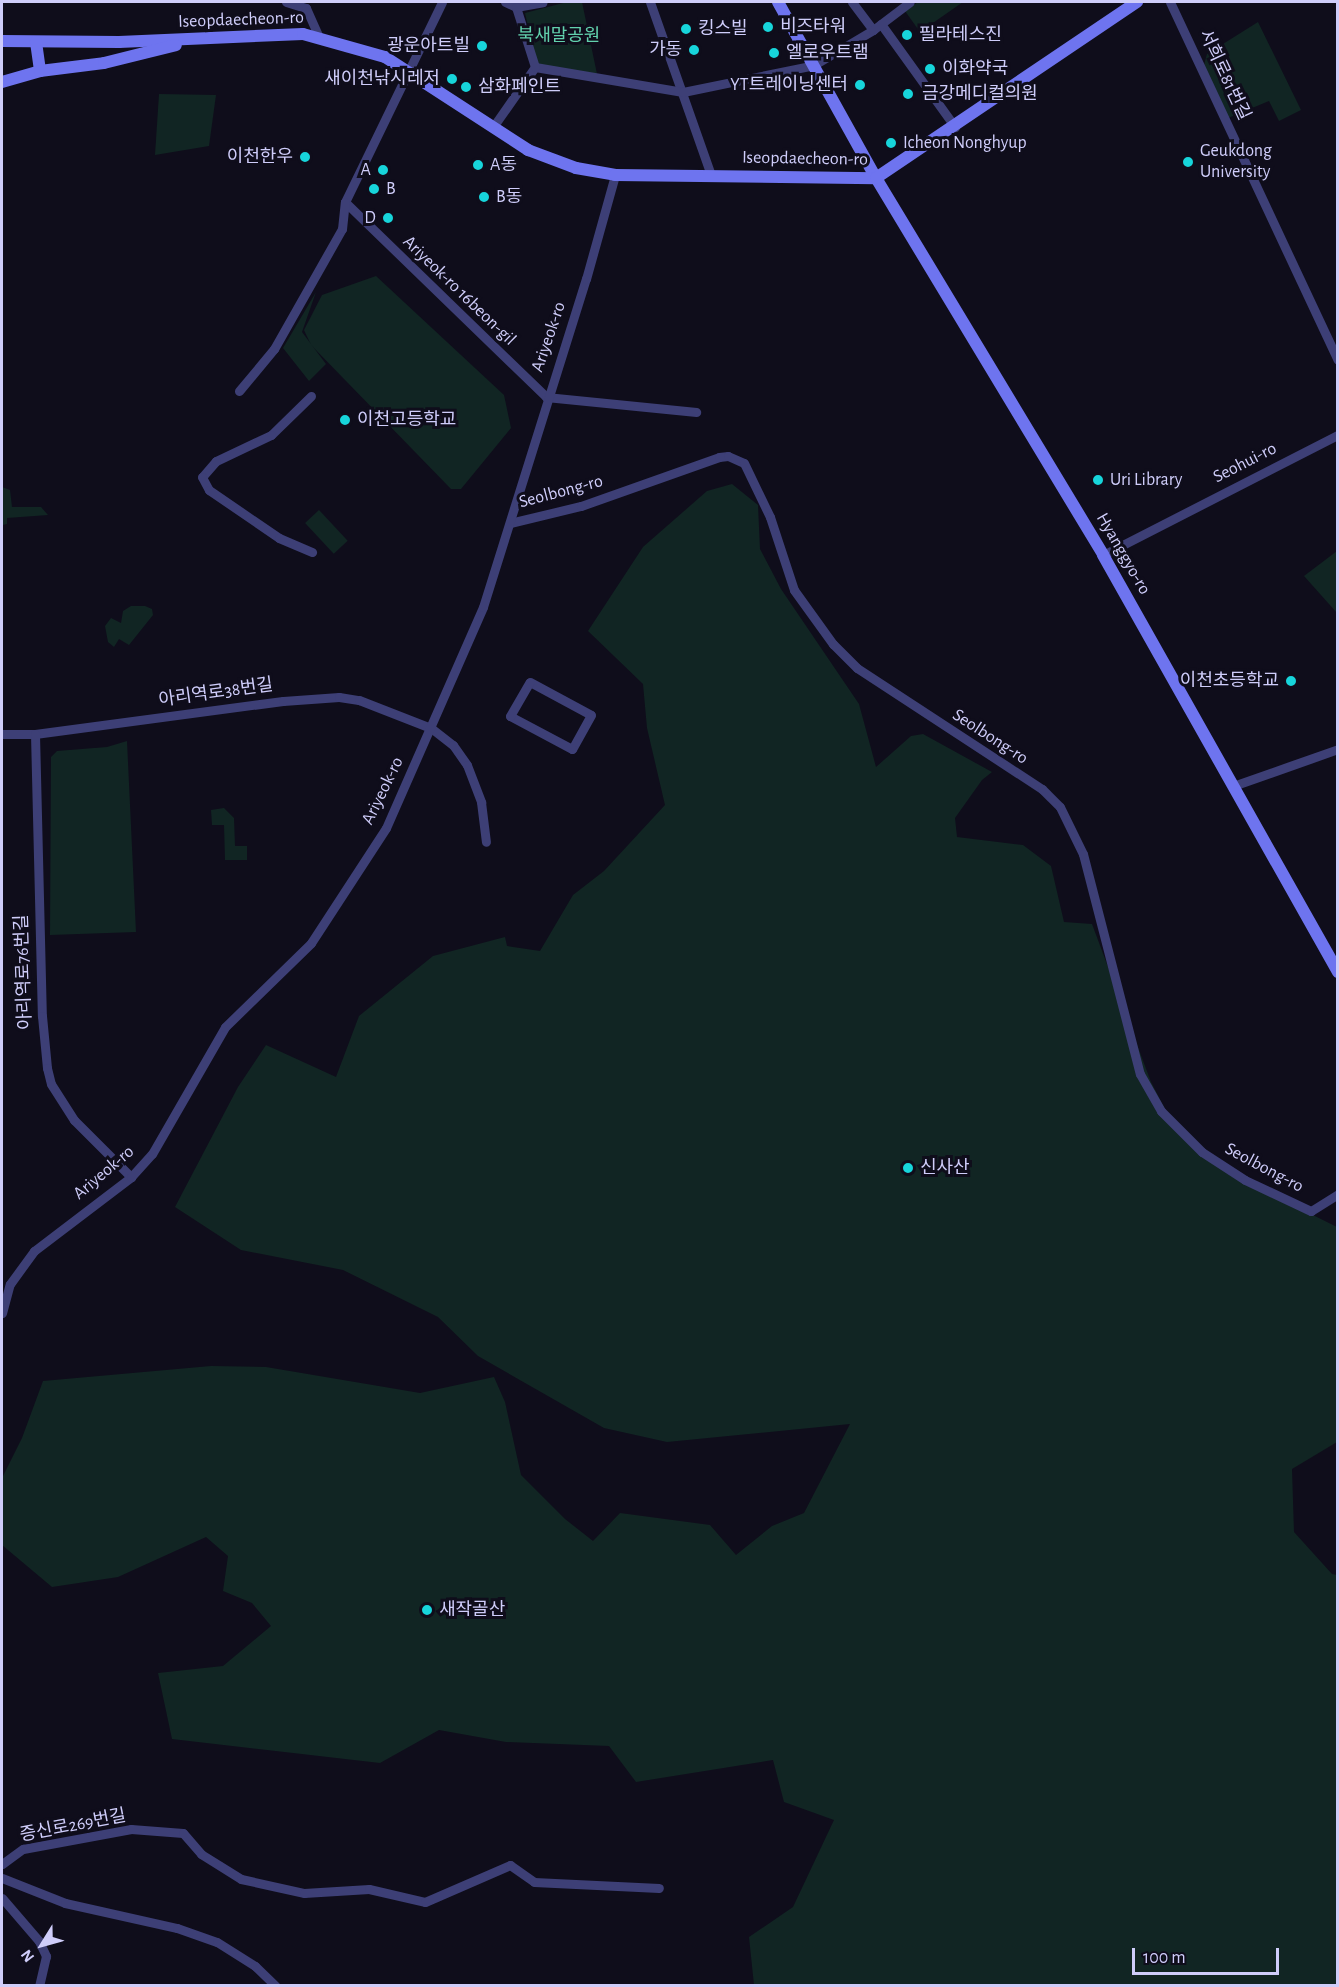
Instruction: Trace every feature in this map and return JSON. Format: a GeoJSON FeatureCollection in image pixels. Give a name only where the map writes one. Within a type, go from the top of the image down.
{"type":"FeatureCollection","features":[{"type":"Feature","properties":{"kind":"street"},"geometry":{"type":"LineString","coordinates":[[286,2],[306,8],[319,37]]}},
{"type":"Feature","properties":{"kind":"street"},"geometry":{"type":"LineString","coordinates":[[239,391],[271,354],[342,229],[345,202],[364,168],[407,69],[442,2]]}},
{"type":"Feature","properties":{"kind":"street"},"geometry":{"type":"LineString","coordinates":[[506,2],[516,7],[543,2]]}},
{"type":"Feature","properties":{"kind":"street"},"geometry":{"type":"LineString","coordinates":[[650,2],[711,175]]}},
{"type":"Feature","properties":{"kind":"street","name":"Hyanggyo-ro"},"geometry":{"type":"LineString","coordinates":[[778,2],[876,178],[1103,555],[1338,972]]}},
{"type":"Feature","properties":{"kind":"street"},"geometry":{"type":"LineString","coordinates":[[852,2],[873,30]]}},
{"type":"Feature","properties":{"kind":"street"},"geometry":{"type":"LineString","coordinates":[[535,68],[683,92],[814,65],[873,30],[910,2]]}},
{"type":"Feature","properties":{"kind":"street","name":"Iseopdaecheon-ro"},"geometry":{"type":"LineString","coordinates":[[2,41],[201,39],[293,33],[319,37],[371,52],[407,69],[540,157],[615,175],[876,178],[955,128],[1137,2]]}},
{"type":"Feature","properties":{"kind":"street","name":"서희로81번길"},"geometry":{"type":"LineString","coordinates":[[1170,2],[1338,360]]}},
{"type":"Feature","properties":{"kind":"street"},"geometry":{"type":"LineString","coordinates":[[516,7],[535,68]]}},
{"type":"Feature","properties":{"kind":"street"},"geometry":{"type":"LineString","coordinates":[[881,24],[955,128]]}},
{"type":"Feature","properties":{"kind":"street"},"geometry":{"type":"LineString","coordinates":[[2,82],[40,71],[104,63],[201,39]]}},
{"type":"Feature","properties":{"kind":"street"},"geometry":{"type":"LineString","coordinates":[[36,42],[40,71]]}},
{"type":"Feature","properties":{"kind":"street"},"geometry":{"type":"LineString","coordinates":[[493,127],[535,68]]}},
{"type":"Feature","properties":{"kind":"street","name":"Ariyeok-ro"},"geometry":{"type":"LineString","coordinates":[[2,1313],[10,1284],[34,1251],[131,1177],[152,1154],[225,1027],[293,962],[323,927],[386,828],[478,621],[510,523],[546,397],[586,279],[615,175]]}},
{"type":"Feature","properties":{"kind":"street","name":"Ariyeok-ro 16beon-gil"},"geometry":{"type":"LineString","coordinates":[[345,202],[546,397]]}},
{"type":"Feature","properties":{"kind":"street"},"geometry":{"type":"LineString","coordinates":[[311,396],[271,435],[216,462],[202,477],[209,490],[279,538],[312,552]]}},
{"type":"Feature","properties":{"kind":"street"},"geometry":{"type":"LineString","coordinates":[[546,397],[696,412]]}},
{"type":"Feature","properties":{"kind":"street","name":"Seohui-ro"},"geometry":{"type":"LineString","coordinates":[[1103,555],[1338,435]]}},
{"type":"Feature","properties":{"kind":"street","name":"Seolbong-ro"},"geometry":{"type":"LineString","coordinates":[[510,523],[581,506],[719,457],[728,456],[744,463],[770,517],[794,590],[833,644],[857,668],[1042,789],[1060,807],[1083,854],[1140,1074],[1161,1111],[1202,1152],[1255,1185],[1311,1211],[1338,1194]]}},
{"type":"Feature","properties":{"kind":"street"},"geometry":{"type":"LineString","coordinates":[[530,682],[591,715],[572,749],[510,716],[530,682]]}},
{"type":"Feature","properties":{"kind":"street","name":"아리역로38번길"},"geometry":{"type":"LineString","coordinates":[[2,734],[35,734],[339,697],[383,707],[431,728],[453,745],[467,765],[481,801],[486,842]]}},
{"type":"Feature","properties":{"kind":"street","name":"아리역로76번길"},"geometry":{"type":"LineString","coordinates":[[35,734],[41,1005],[47,1068],[51,1084],[74,1120],[131,1177]]}},
{"type":"Feature","properties":{"kind":"street"},"geometry":{"type":"LineString","coordinates":[[1233,786],[1338,749]]}},
{"type":"Feature","properties":{"kind":"street","name":"증신로269번길"},"geometry":{"type":"LineString","coordinates":[[2,1863],[23,1849],[131,1829],[183,1833],[201,1854],[241,1879],[304,1893],[369,1889],[425,1902],[510,1865],[534,1882],[659,1888]]}},
{"type":"Feature","properties":{"kind":"street"},"geometry":{"type":"LineString","coordinates":[[2,1878],[84,1909],[209,1939],[239,1954],[276,1986]]}},
{"type":"Feature","properties":{"kind":"street"},"geometry":{"type":"LineString","coordinates":[[2,1898],[39,1941],[46,1956],[39,1986]]}},
{"type":"Feature","properties":{"kind":"green space","name":"북새말공원"},"geometry":{"type":"Polygon","coordinates":[[[567,2],[582,2],[597,74],[537,65],[525,13],[567,2]]]}},
{"type":"Feature","properties":{"kind":"green space"},"geometry":{"type":"Polygon","coordinates":[[[918,2],[963,2],[920,32],[905,11],[918,2]]]}},
{"type":"Feature","properties":{"kind":"green space"},"geometry":{"type":"Polygon","coordinates":[[[1258,22],[1301,110],[1279,121],[1269,101],[1228,118],[1204,65],[1207,54],[1258,22]]]}},
{"type":"Feature","properties":{"kind":"green space"},"geometry":{"type":"Polygon","coordinates":[[[159,94],[216,95],[209,146],[155,155],[159,94]]]}},
{"type":"Feature","properties":{"kind":"green space"},"geometry":{"type":"Polygon","coordinates":[[[376,276],[504,395],[511,428],[461,489],[451,489],[311,345],[304,330],[322,295],[376,276]]]}},
{"type":"Feature","properties":{"kind":"green space"},"geometry":{"type":"Polygon","coordinates":[[[316,292],[302,332],[326,364],[309,381],[283,348],[316,292]]]}},
{"type":"Feature","properties":{"kind":"green space"},"geometry":{"type":"Polygon","coordinates":[[[732,484],[758,505],[760,549],[781,589],[859,704],[876,767],[911,736],[923,734],[992,772],[982,780],[955,818],[957,837],[1023,845],[1051,866],[1064,922],[1092,924],[1151,1082],[1174,1126],[1246,1182],[1337,1227],[1337,1442],[1292,1469],[1294,1532],[1332,1574],[1337,1575],[1337,1985],[754,1985],[749,1937],[793,1907],[834,1820],[784,1802],[773,1760],[636,1782],[609,1746],[506,1742],[439,1730],[380,1763],[172,1739],[158,1673],[223,1666],[271,1626],[252,1603],[223,1591],[228,1556],[206,1537],[118,1577],[52,1587],[2,1545],[2,1478],[22,1438],[43,1381],[211,1366],[266,1367],[420,1393],[494,1377],[505,1402],[521,1475],[565,1519],[593,1541],[620,1513],[710,1525],[736,1555],[772,1526],[804,1513],[850,1424],[667,1442],[604,1428],[478,1356],[438,1317],[343,1270],[241,1250],[175,1207],[238,1087],[266,1045],[336,1077],[359,1016],[433,956],[505,937],[507,946],[540,951],[573,895],[604,871],[665,805],[647,728],[643,684],[588,631],[643,547],[707,491],[732,484]]]}},
{"type":"Feature","properties":{"kind":"green space"},"geometry":{"type":"Polygon","coordinates":[[[2,487],[10,490],[12,507],[41,507],[48,515],[7,518],[7,524],[3,525],[2,487]]]}},
{"type":"Feature","properties":{"kind":"green space"},"geometry":{"type":"Polygon","coordinates":[[[319,510],[348,541],[334,554],[305,523],[319,510]]]}},
{"type":"Feature","properties":{"kind":"green space"},"geometry":{"type":"Polygon","coordinates":[[[1337,551],[1337,613],[1304,576],[1337,551]]]}},
{"type":"Feature","properties":{"kind":"green space"},"geometry":{"type":"Polygon","coordinates":[[[131,606],[145,606],[152,609],[153,615],[129,645],[119,639],[114,647],[108,642],[105,626],[111,618],[121,623],[123,611],[131,606]]]}},
{"type":"Feature","properties":{"kind":"green space"},"geometry":{"type":"Polygon","coordinates":[[[127,741],[136,932],[50,935],[51,757],[57,751],[107,747],[127,741]]]}},
{"type":"Feature","properties":{"kind":"green space"},"geometry":{"type":"Polygon","coordinates":[[[224,808],[234,818],[235,846],[247,846],[247,860],[225,860],[224,825],[212,825],[211,810],[224,808]]]}},
{"type":"Feature","properties":{"kind":"place","name":"비즈타워"},"geometry":{"type":"Point","coordinates":[768,27]}},
{"type":"Feature","properties":{"kind":"place","name":"킹스빌"},"geometry":{"type":"Point","coordinates":[686,29]}},
{"type":"Feature","properties":{"kind":"place","name":"필라테스진"},"geometry":{"type":"Point","coordinates":[907,35]}},
{"type":"Feature","properties":{"kind":"place","name":"광운아트빌"},"geometry":{"type":"Point","coordinates":[482,46]}},
{"type":"Feature","properties":{"kind":"place","name":"가동"},"geometry":{"type":"Point","coordinates":[694,50]}},
{"type":"Feature","properties":{"kind":"place","name":"엘로우트램"},"geometry":{"type":"Point","coordinates":[774,53]}},
{"type":"Feature","properties":{"kind":"place","name":"이화약국"},"geometry":{"type":"Point","coordinates":[930,69]}},
{"type":"Feature","properties":{"kind":"place","name":"새이천낚시레저"},"geometry":{"type":"Point","coordinates":[452,79]}},
{"type":"Feature","properties":{"kind":"place","name":"YT트레이닝센터"},"geometry":{"type":"Point","coordinates":[860,85]}},
{"type":"Feature","properties":{"kind":"place","name":"삼화페인트"},"geometry":{"type":"Point","coordinates":[466,87]}},
{"type":"Feature","properties":{"kind":"place","name":"금강메디컬의원"},"geometry":{"type":"Point","coordinates":[908,94]}},
{"type":"Feature","properties":{"kind":"place","name":"Icheon Nonghyup"},"geometry":{"type":"Point","coordinates":[891,143]}},
{"type":"Feature","properties":{"kind":"place","name":"이천한우"},"geometry":{"type":"Point","coordinates":[305,157]}},
{"type":"Feature","properties":{"kind":"place","name":"Geukdong University"},"geometry":{"type":"Point","coordinates":[1188,162]}},
{"type":"Feature","properties":{"kind":"place","name":"A동"},"geometry":{"type":"Point","coordinates":[478,165]}},
{"type":"Feature","properties":{"kind":"place","name":"A"},"geometry":{"type":"Point","coordinates":[383,170]}},
{"type":"Feature","properties":{"kind":"place","name":"B"},"geometry":{"type":"Point","coordinates":[374,189]}},
{"type":"Feature","properties":{"kind":"place","name":"B동"},"geometry":{"type":"Point","coordinates":[484,197]}},
{"type":"Feature","properties":{"kind":"place","name":"D"},"geometry":{"type":"Point","coordinates":[388,218]}},
{"type":"Feature","properties":{"kind":"place","name":"이천고등학교"},"geometry":{"type":"Point","coordinates":[345,420]}},
{"type":"Feature","properties":{"kind":"place","name":"Uri Library"},"geometry":{"type":"Point","coordinates":[1098,480]}},
{"type":"Feature","properties":{"kind":"place","name":"이천초등학교"},"geometry":{"type":"Point","coordinates":[1291,681]}},
{"type":"Feature","properties":{"kind":"place","name":"신사산"},"geometry":{"type":"Point","coordinates":[908,1168]}},
{"type":"Feature","properties":{"kind":"place","name":"새작골산"},"geometry":{"type":"Point","coordinates":[427,1610]}}]}
